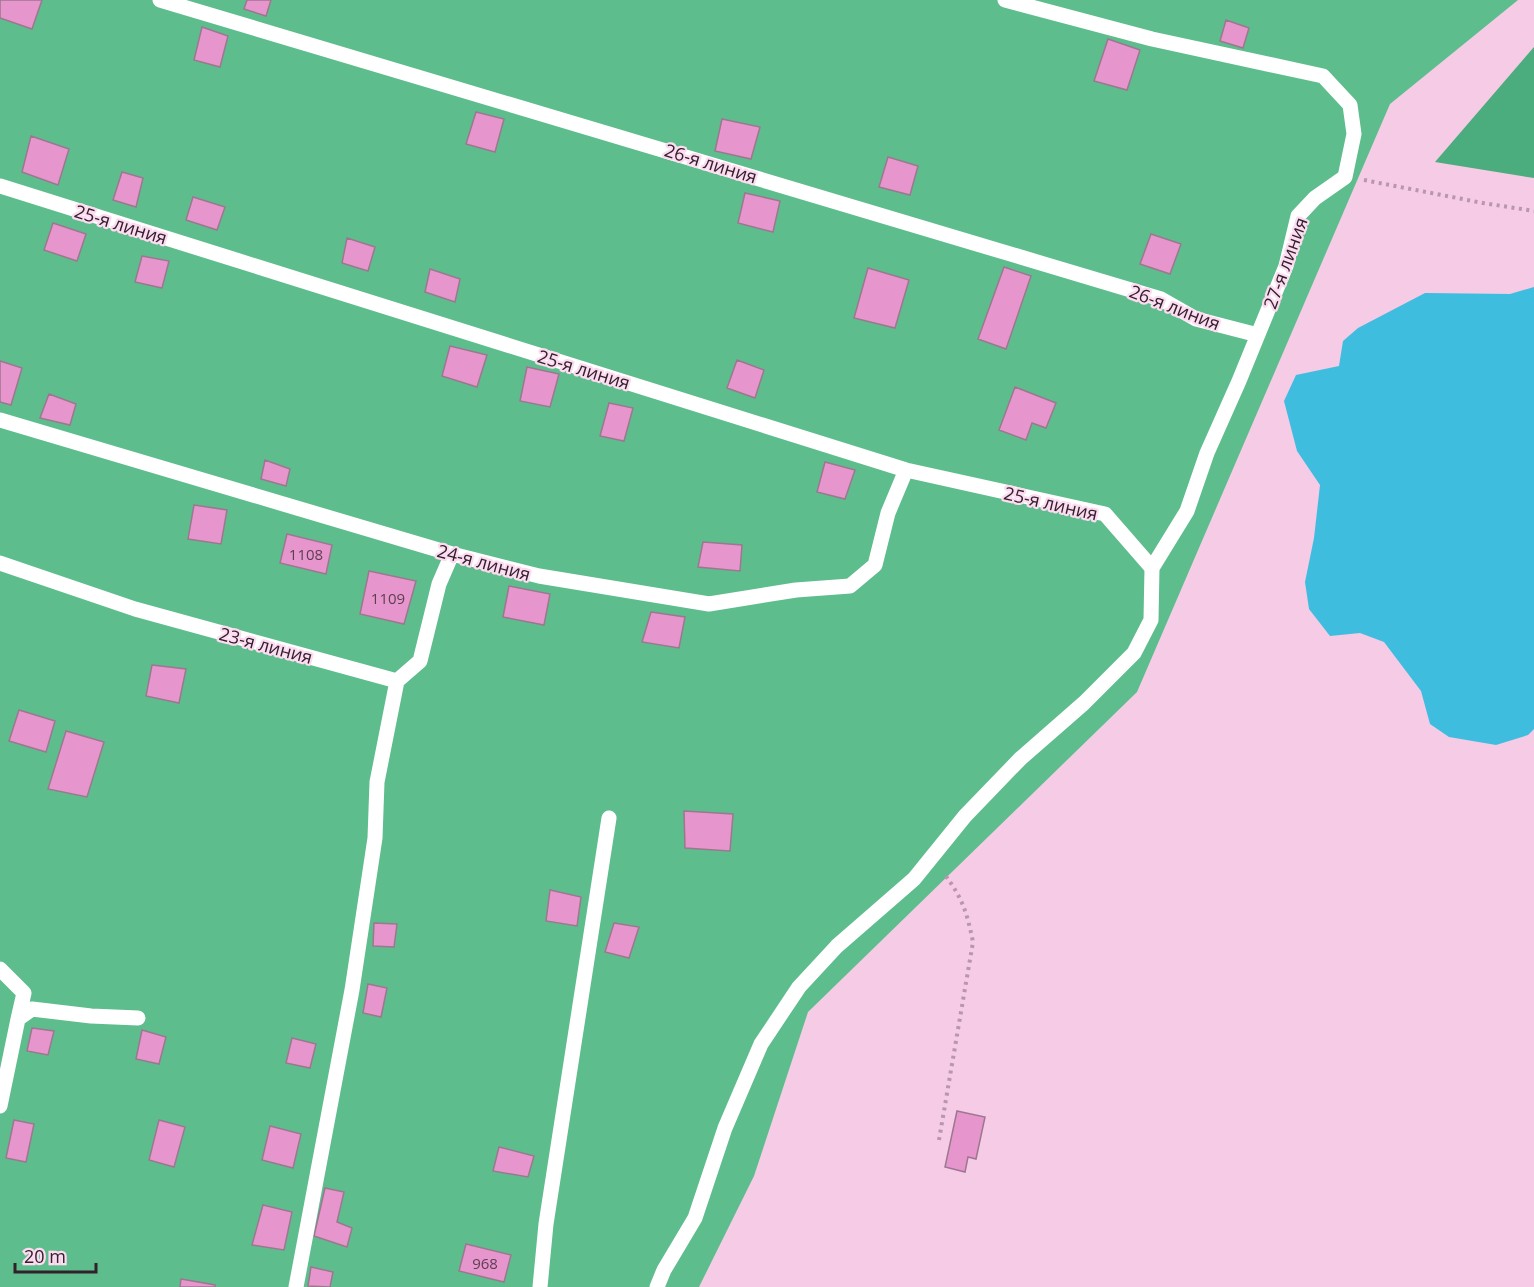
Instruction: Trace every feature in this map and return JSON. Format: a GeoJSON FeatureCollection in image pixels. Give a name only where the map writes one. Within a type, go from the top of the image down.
{"type":"FeatureCollection","features":[{"type":"Feature","properties":{"kind":"lane","name":"26-я линия"},"geometry":{"type":"LineString","coordinates":[[160,0],[1150,295],[1196,319],[1258,335]]}},
{"type":"Feature","properties":{"kind":"lane"},"geometry":{"type":"LineString","coordinates":[[1005,0],[1152,39],[1323,76],[1350,105],[1354,134],[1345,177]]}},
{"type":"Feature","properties":{"kind":"lane","name":"27-я линия"},"geometry":{"type":"LineString","coordinates":[[1152,568],[1187,511],[1207,453],[1286,266],[1298,216],[1315,198],[1345,177]]}},
{"type":"Feature","properties":{"kind":"lane","name":"25-я линия"},"geometry":{"type":"LineString","coordinates":[[0,186],[906,470],[1105,514],[1152,568]]}},
{"type":"Feature","properties":{"kind":"lane","name":"24-я линия"},"geometry":{"type":"LineString","coordinates":[[0,420],[452,554],[539,576],[709,604],[796,590],[850,586],[875,565],[888,513],[906,470]]}},
{"type":"Feature","properties":{"kind":"lane"},"geometry":{"type":"LineString","coordinates":[[296,1287],[352,990],[375,838],[377,782],[397,681],[420,661],[439,584],[452,554]]}},
{"type":"Feature","properties":{"kind":"lane","name":"23-я линия"},"geometry":{"type":"LineString","coordinates":[[0,563],[135,609],[397,681]]}},
{"type":"Feature","properties":{"kind":"lane"},"geometry":{"type":"LineString","coordinates":[[657,1287],[664,1270],[694,1218],[725,1128],[761,1044],[799,987],[837,946],[914,879],[965,816],[1020,759],[1084,703],[1134,653],[1152,620],[1152,568]]}},
{"type":"Feature","properties":{"kind":"lane"},"geometry":{"type":"LineString","coordinates":[[540,1287],[546,1224],[609,818]]}},
{"type":"Feature","properties":{"kind":"lane"},"geometry":{"type":"LineString","coordinates":[[0,969],[24,993],[0,1106]]}},
{"type":"Feature","properties":{"kind":"lane"},"geometry":{"type":"LineString","coordinates":[[18,1019],[32,1009],[91,1016],[138,1018]]}},
{"type":"Feature","properties":{"kind":"path"},"geometry":{"type":"LineString","coordinates":[[1345,177],[1534,211]]}},
{"type":"Feature","properties":{"kind":"path"},"geometry":{"type":"LineString","coordinates":[[932,857],[960,896],[968,916],[973,942],[939,1140]]}},
{"type":"Feature","properties":{"kind":"green space"},"geometry":{"type":"Polygon","coordinates":[[[0,0],[1518,0],[1390,104],[1137,692],[808,1012],[754,1176],[699,1287],[0,1287],[0,0]]]}},
{"type":"Feature","properties":{"kind":"green space"},"geometry":{"type":"Polygon","coordinates":[[[1534,47],[1534,178],[1435,162],[1534,47]]]}},
{"type":"Feature","properties":{"kind":"water"},"geometry":{"type":"Polygon","coordinates":[[[1534,287],[1534,729],[1528,735],[1496,745],[1449,737],[1430,724],[1421,691],[1384,642],[1360,633],[1330,636],[1309,609],[1305,582],[1314,538],[1320,485],[1297,451],[1284,401],[1296,375],[1339,366],[1343,341],[1358,328],[1425,293],[1510,294],[1534,287]]]}},
{"type":"Feature","properties":{"kind":"building"},"geometry":{"type":"Polygon","coordinates":[[[0,0],[42,0],[32,29],[0,18],[0,0]]]}},
{"type":"Feature","properties":{"kind":"building"},"geometry":{"type":"Polygon","coordinates":[[[247,0],[271,0],[266,16],[244,9],[247,0]]]}},
{"type":"Feature","properties":{"kind":"building"},"geometry":{"type":"Polygon","coordinates":[[[1226,20],[1249,28],[1243,48],[1220,41],[1226,20]]]}},
{"type":"Feature","properties":{"kind":"building"},"geometry":{"type":"Polygon","coordinates":[[[202,27],[228,36],[220,67],[194,60],[202,27]]]}},
{"type":"Feature","properties":{"kind":"building"},"geometry":{"type":"Polygon","coordinates":[[[1108,39],[1140,50],[1127,90],[1094,81],[1108,39]]]}},
{"type":"Feature","properties":{"kind":"building"},"geometry":{"type":"Polygon","coordinates":[[[476,112],[504,119],[495,152],[466,144],[476,112]]]}},
{"type":"Feature","properties":{"kind":"building"},"geometry":{"type":"Polygon","coordinates":[[[722,119],[760,127],[751,159],[715,151],[722,119]]]}},
{"type":"Feature","properties":{"kind":"building"},"geometry":{"type":"Polygon","coordinates":[[[31,136],[69,149],[58,185],[22,172],[31,136]]]}},
{"type":"Feature","properties":{"kind":"building"},"geometry":{"type":"Polygon","coordinates":[[[888,157],[918,166],[910,195],[879,187],[888,157]]]}},
{"type":"Feature","properties":{"kind":"building"},"geometry":{"type":"Polygon","coordinates":[[[122,172],[143,178],[136,207],[113,200],[122,172]]]}},
{"type":"Feature","properties":{"kind":"building"},"geometry":{"type":"Polygon","coordinates":[[[745,193],[780,201],[773,232],[738,223],[745,193]]]}},
{"type":"Feature","properties":{"kind":"building"},"geometry":{"type":"Polygon","coordinates":[[[193,197],[225,207],[217,230],[186,220],[193,197]]]}},
{"type":"Feature","properties":{"kind":"building"},"geometry":{"type":"Polygon","coordinates":[[[53,223],[86,234],[77,261],[44,250],[53,223]]]}},
{"type":"Feature","properties":{"kind":"building"},"geometry":{"type":"Polygon","coordinates":[[[1151,234],[1181,244],[1170,274],[1140,264],[1151,234]]]}},
{"type":"Feature","properties":{"kind":"building"},"geometry":{"type":"Polygon","coordinates":[[[347,238],[375,247],[368,271],[342,263],[347,238]]]}},
{"type":"Feature","properties":{"kind":"building"},"geometry":{"type":"Polygon","coordinates":[[[142,256],[169,261],[162,288],[135,282],[142,256]]]}},
{"type":"Feature","properties":{"kind":"building"},"geometry":{"type":"Polygon","coordinates":[[[1004,267],[1031,276],[1006,349],[978,339],[1004,267]]]}},
{"type":"Feature","properties":{"kind":"building"},"geometry":{"type":"Polygon","coordinates":[[[868,268],[909,280],[895,328],[854,318],[868,268]]]}},
{"type":"Feature","properties":{"kind":"building"},"geometry":{"type":"Polygon","coordinates":[[[430,269],[460,279],[455,302],[425,292],[430,269]]]}},
{"type":"Feature","properties":{"kind":"building"},"geometry":{"type":"Polygon","coordinates":[[[450,346],[487,355],[477,387],[442,376],[450,346]]]}},
{"type":"Feature","properties":{"kind":"building"},"geometry":{"type":"Polygon","coordinates":[[[737,360],[764,370],[755,398],[727,388],[737,360]]]}},
{"type":"Feature","properties":{"kind":"building"},"geometry":{"type":"Polygon","coordinates":[[[0,361],[22,368],[11,405],[0,402],[0,361]]]}},
{"type":"Feature","properties":{"kind":"building"},"geometry":{"type":"Polygon","coordinates":[[[527,367],[559,374],[550,407],[520,401],[527,367]]]}},
{"type":"Feature","properties":{"kind":"building"},"geometry":{"type":"Polygon","coordinates":[[[1015,387],[1056,403],[1046,428],[1032,423],[1026,440],[999,430],[1015,387]]]}},
{"type":"Feature","properties":{"kind":"building"},"geometry":{"type":"Polygon","coordinates":[[[49,394],[76,404],[70,425],[40,418],[49,394]]]}},
{"type":"Feature","properties":{"kind":"building"},"geometry":{"type":"Polygon","coordinates":[[[609,403],[633,408],[624,441],[600,436],[609,403]]]}},
{"type":"Feature","properties":{"kind":"building"},"geometry":{"type":"Polygon","coordinates":[[[265,460],[290,469],[286,486],[261,479],[265,460]]]}},
{"type":"Feature","properties":{"kind":"building"},"geometry":{"type":"Polygon","coordinates":[[[825,462],[855,470],[845,499],[817,492],[825,462]]]}},
{"type":"Feature","properties":{"kind":"building"},"geometry":{"type":"Polygon","coordinates":[[[194,505],[227,510],[221,544],[188,539],[194,505]]]}},
{"type":"Feature","properties":{"kind":"building"},"geometry":{"type":"Polygon","coordinates":[[[287,534],[332,545],[326,574],[280,563],[287,534]]]}},
{"type":"Feature","properties":{"kind":"building"},"geometry":{"type":"Polygon","coordinates":[[[703,542],[742,545],[740,571],[698,567],[703,542]]]}},
{"type":"Feature","properties":{"kind":"building"},"geometry":{"type":"Polygon","coordinates":[[[369,571],[416,581],[404,624],[360,614],[369,571]]]}},
{"type":"Feature","properties":{"kind":"building"},"geometry":{"type":"Polygon","coordinates":[[[509,586],[550,594],[544,625],[503,617],[509,586]]]}},
{"type":"Feature","properties":{"kind":"building"},"geometry":{"type":"Polygon","coordinates":[[[651,612],[685,617],[679,648],[642,642],[651,612]]]}},
{"type":"Feature","properties":{"kind":"building"},"geometry":{"type":"Polygon","coordinates":[[[152,665],[186,669],[179,703],[146,696],[152,665]]]}},
{"type":"Feature","properties":{"kind":"building"},"geometry":{"type":"Polygon","coordinates":[[[19,710],[55,721],[46,752],[9,741],[19,710]]]}},
{"type":"Feature","properties":{"kind":"building"},"geometry":{"type":"Polygon","coordinates":[[[66,731],[104,742],[87,797],[48,789],[66,731]]]}},
{"type":"Feature","properties":{"kind":"building"},"geometry":{"type":"Polygon","coordinates":[[[684,811],[733,814],[730,851],[685,848],[684,811]]]}},
{"type":"Feature","properties":{"kind":"building"},"geometry":{"type":"Polygon","coordinates":[[[550,890],[581,897],[577,926],[546,921],[550,890]]]}},
{"type":"Feature","properties":{"kind":"building"},"geometry":{"type":"Polygon","coordinates":[[[374,923],[397,924],[394,947],[373,946],[374,923]]]}},
{"type":"Feature","properties":{"kind":"building"},"geometry":{"type":"Polygon","coordinates":[[[614,923],[639,927],[629,958],[605,952],[614,923]]]}},
{"type":"Feature","properties":{"kind":"building"},"geometry":{"type":"Polygon","coordinates":[[[368,984],[387,988],[381,1017],[363,1013],[368,984]]]}},
{"type":"Feature","properties":{"kind":"building"},"geometry":{"type":"Polygon","coordinates":[[[32,1028],[54,1031],[48,1055],[27,1051],[32,1028]]]}},
{"type":"Feature","properties":{"kind":"building"},"geometry":{"type":"Polygon","coordinates":[[[142,1030],[166,1037],[159,1064],[136,1059],[142,1030]]]}},
{"type":"Feature","properties":{"kind":"building"},"geometry":{"type":"Polygon","coordinates":[[[292,1038],[316,1044],[310,1068],[286,1063],[292,1038]]]}},
{"type":"Feature","properties":{"kind":"building"},"geometry":{"type":"Polygon","coordinates":[[[957,1111],[985,1117],[976,1159],[968,1157],[965,1172],[945,1167],[957,1111]]]}},
{"type":"Feature","properties":{"kind":"building"},"geometry":{"type":"Polygon","coordinates":[[[14,1120],[34,1124],[26,1162],[6,1158],[14,1120]]]}},
{"type":"Feature","properties":{"kind":"building"},"geometry":{"type":"Polygon","coordinates":[[[159,1120],[185,1127],[174,1167],[149,1160],[159,1120]]]}},
{"type":"Feature","properties":{"kind":"building"},"geometry":{"type":"Polygon","coordinates":[[[270,1126],[301,1134],[293,1168],[262,1160],[270,1126]]]}},
{"type":"Feature","properties":{"kind":"building"},"geometry":{"type":"Polygon","coordinates":[[[499,1147],[534,1156],[528,1177],[493,1171],[499,1147]]]}},
{"type":"Feature","properties":{"kind":"building"},"geometry":{"type":"Polygon","coordinates":[[[325,1188],[344,1192],[337,1222],[352,1228],[347,1247],[314,1236],[325,1188]]]}},
{"type":"Feature","properties":{"kind":"building"},"geometry":{"type":"Polygon","coordinates":[[[263,1205],[292,1212],[284,1250],[252,1245],[263,1205]]]}},
{"type":"Feature","properties":{"kind":"building"},"geometry":{"type":"Polygon","coordinates":[[[466,1244],[511,1255],[504,1282],[459,1271],[466,1244]]]}},
{"type":"Feature","properties":{"kind":"building"},"geometry":{"type":"Polygon","coordinates":[[[311,1267],[333,1272],[330,1287],[308,1286],[311,1267]]]}},
{"type":"Feature","properties":{"kind":"building"},"geometry":{"type":"Polygon","coordinates":[[[181,1279],[215,1285],[215,1287],[180,1287],[181,1279]]]}}]}
